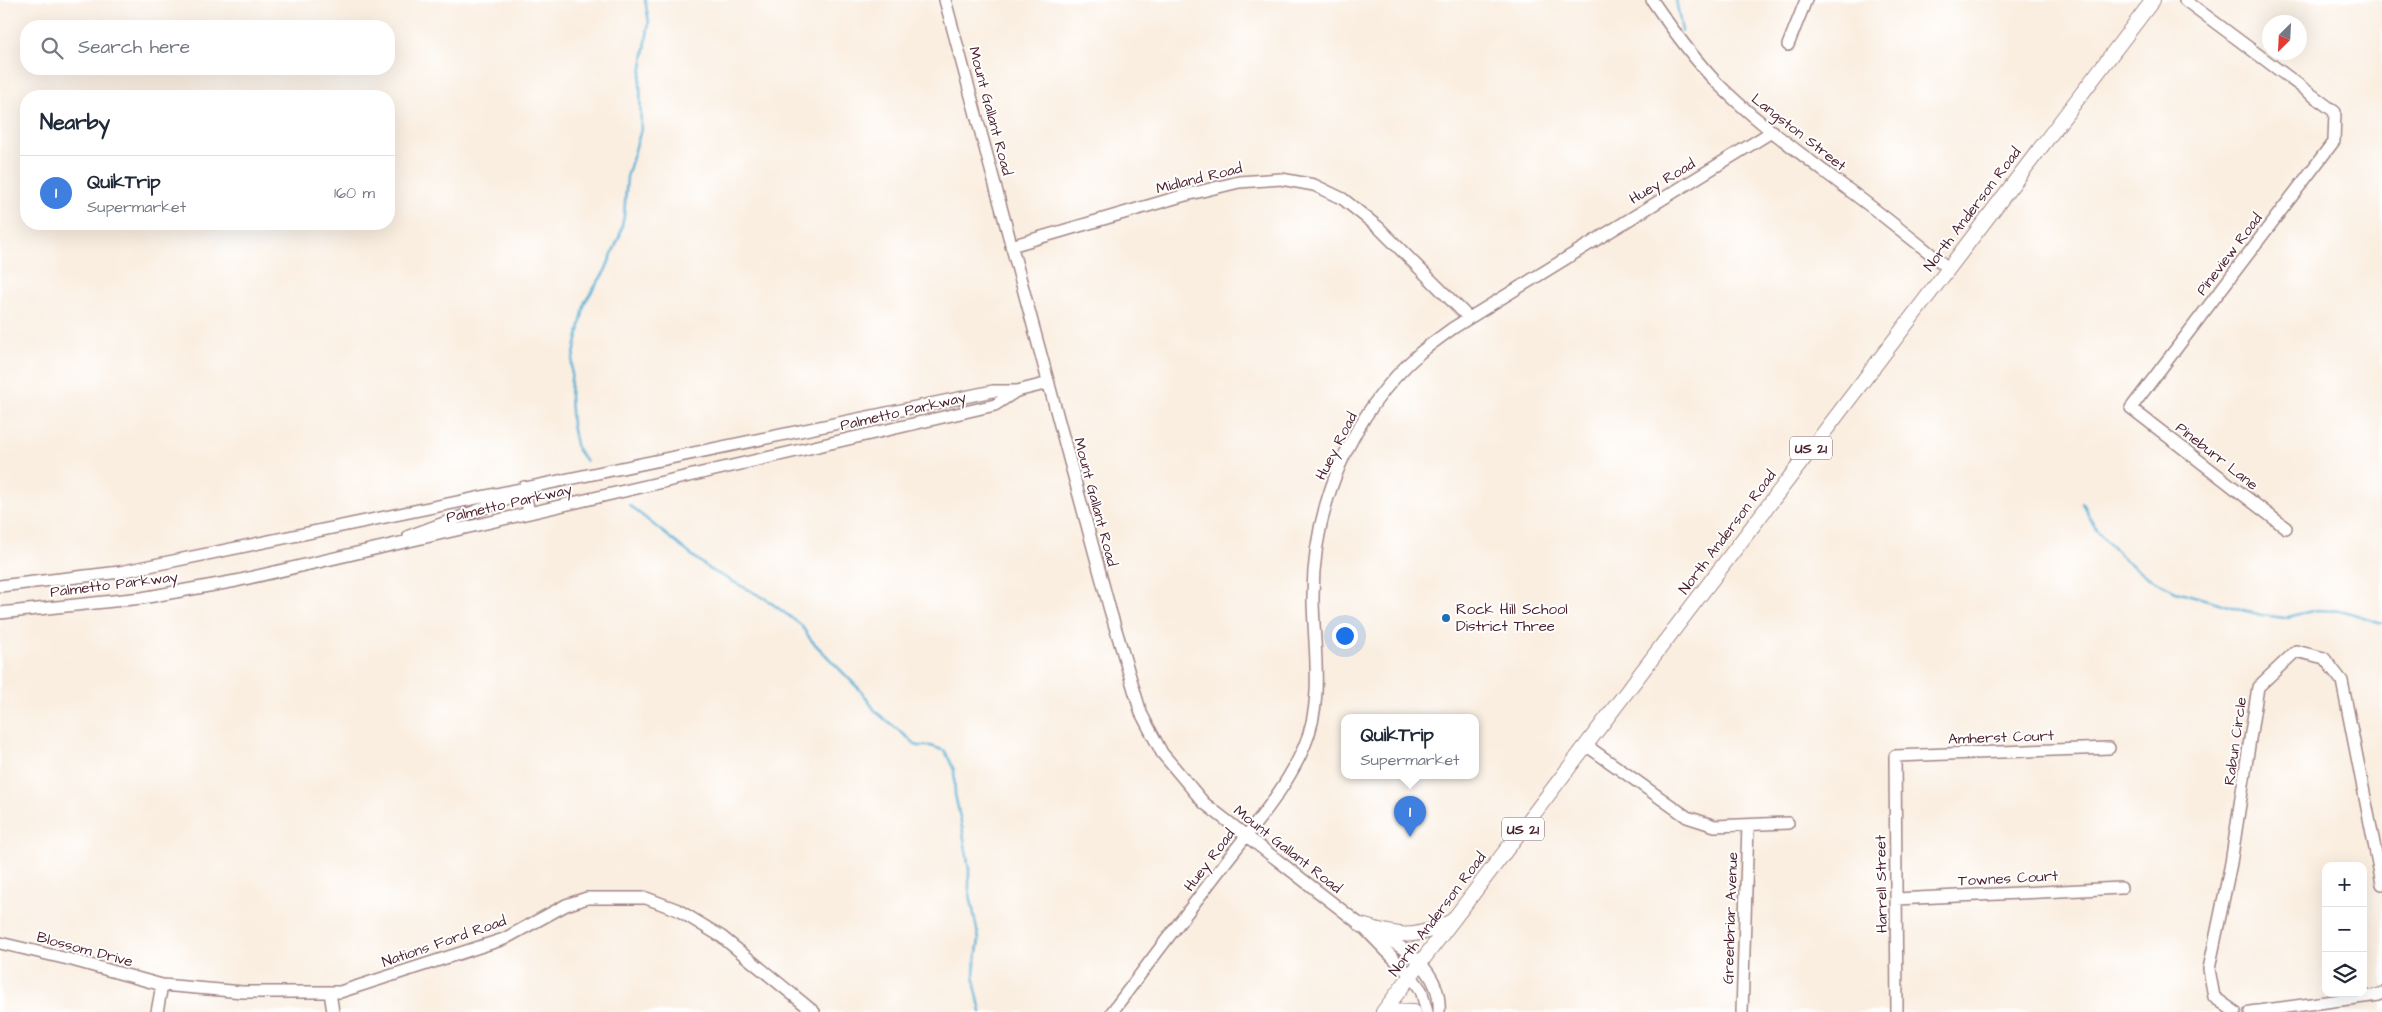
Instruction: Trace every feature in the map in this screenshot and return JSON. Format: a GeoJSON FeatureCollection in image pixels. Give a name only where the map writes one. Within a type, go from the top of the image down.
{"type":"FeatureCollection","features":[{"type":"Feature","properties":{"kind":"main road","name":"North Anderson Road"},"geometry":{"type":"LineString","coordinates":[[1383,1011],[1587,746],[1668,636],[2153,0]]}},
{"type":"Feature","properties":{"kind":"main road"},"geometry":{"type":"LineString","coordinates":[[1361,925],[1394,935],[1407,936],[1434,930],[1453,920]]}},
{"type":"Feature","properties":{"kind":"main road"},"geometry":{"type":"LineString","coordinates":[[1383,1011],[1414,1012]]}},
{"type":"Feature","properties":{"kind":"street","name":"Mount Gallant Road"},"geometry":{"type":"LineString","coordinates":[[945,0],[1111,612],[1141,713],[1162,752],[1204,803],[1245,837],[1361,925],[1411,976],[1421,990],[1427,1012]]}},
{"type":"Feature","properties":{"kind":"street","name":"Langston Street"},"geometry":{"type":"LineString","coordinates":[[1652,0],[1686,47],[1718,84],[1773,131],[1901,229],[1948,268]]}},
{"type":"Feature","properties":{"kind":"street"},"geometry":{"type":"LineString","coordinates":[[1788,45],[1806,0]]}},
{"type":"Feature","properties":{"kind":"street","name":"Pineview Road"},"geometry":{"type":"LineString","coordinates":[[2131,408],[2334,141],[2335,112],[2185,0]]}},
{"type":"Feature","properties":{"kind":"street","name":"Huey Road"},"geometry":{"type":"LineString","coordinates":[[1112,1012],[1245,837],[1264,815],[1305,746],[1316,701],[1313,600],[1318,533],[1334,476],[1353,437],[1379,398],[1421,353],[1468,318],[1773,131]]}},
{"type":"Feature","properties":{"kind":"street","name":"Midland Road"},"geometry":{"type":"LineString","coordinates":[[1011,246],[1182,196],[1239,182],[1281,179],[1314,186],[1343,198],[1378,227],[1468,318]]}},
{"type":"Feature","properties":{"kind":"street","name":"Palmetto Parkway"},"geometry":{"type":"LineString","coordinates":[[0,586],[120,572],[992,391],[1017,391],[1049,383]]}},
{"type":"Feature","properties":{"kind":"street","name":"Palmetto Parkway"},"geometry":{"type":"LineString","coordinates":[[0,613],[142,598],[236,581],[995,405],[1017,391]]}},
{"type":"Feature","properties":{"kind":"street","name":"Pineburr Lane"},"geometry":{"type":"LineString","coordinates":[[2131,408],[2286,528]]}},
{"type":"Feature","properties":{"kind":"street"},"geometry":{"type":"LineString","coordinates":[[394,545],[413,534],[511,498],[524,487],[529,513]]}},
{"type":"Feature","properties":{"kind":"street","name":"Rabun Circle"},"geometry":{"type":"LineString","coordinates":[[2235,1012],[2214,997],[2208,970],[2231,863],[2258,687],[2296,651],[2324,658],[2342,681],[2382,884]]}},
{"type":"Feature","properties":{"kind":"street"},"geometry":{"type":"LineString","coordinates":[[1587,746],[1687,817],[1714,826],[1788,823]]}},
{"type":"Feature","properties":{"kind":"street","name":"Amherst Court"},"geometry":{"type":"LineString","coordinates":[[1895,756],[2109,748]]}},
{"type":"Feature","properties":{"kind":"street","name":"Harrell Street"},"geometry":{"type":"LineString","coordinates":[[1895,756],[1897,1012]]}},
{"type":"Feature","properties":{"kind":"street","name":"Greenbriar Avenue"},"geometry":{"type":"LineString","coordinates":[[1742,1012],[1748,825]]}},
{"type":"Feature","properties":{"kind":"street","name":"Townes Court"},"geometry":{"type":"LineString","coordinates":[[1896,898],[2121,888]]}},
{"type":"Feature","properties":{"kind":"street","name":"Nations Ford Road"},"geometry":{"type":"LineString","coordinates":[[162,985],[243,992],[340,992],[504,939],[566,904],[587,898],[646,898],[678,910],[722,937],[814,1012]]}},
{"type":"Feature","properties":{"kind":"street","name":"Mount Gallant Road"},"geometry":{"type":"LineString","coordinates":[[1361,925],[1393,941],[1421,963],[1431,976],[1438,994],[1439,1012]]}},
{"type":"Feature","properties":{"kind":"street","name":"Blossom Drive"},"geometry":{"type":"LineString","coordinates":[[0,943],[72,960],[162,985]]}},
{"type":"Feature","properties":{"kind":"street"},"geometry":{"type":"LineString","coordinates":[[158,1012],[162,985]]}},
{"type":"Feature","properties":{"kind":"street"},"geometry":{"type":"LineString","coordinates":[[330,992],[333,1012]]}},
{"type":"Feature","properties":{"kind":"street"},"geometry":{"type":"LineString","coordinates":[[2250,1012],[2301,1009],[2380,995],[2382,993]]}},
{"type":"Feature","properties":{"kind":"waterway"},"geometry":{"type":"LineString","coordinates":[[586,461],[577,449],[572,425],[570,397],[572,364],[585,302],[605,271],[620,235],[624,216],[627,177],[641,130],[640,81],[649,22],[645,0]]}},
{"type":"Feature","properties":{"kind":"waterway"},"geometry":{"type":"LineString","coordinates":[[1676,0],[1682,31]]}},
{"type":"Feature","properties":{"kind":"waterway"},"geometry":{"type":"LineString","coordinates":[[2082,503],[2097,531],[2123,558],[2147,577],[2176,591],[2261,615],[2284,618],[2316,610],[2344,611],[2382,623]]}},
{"type":"Feature","properties":{"kind":"waterway"},"geometry":{"type":"LineString","coordinates":[[629,505],[709,569],[766,599],[801,625],[811,640],[862,692],[876,712],[918,746],[931,746],[945,751],[954,770],[955,794],[963,832],[969,869],[969,889],[979,940],[974,972],[981,1012]]}},
{"type":"Feature","properties":{"kind":"place","name":"Rock Hill School District Three"},"geometry":{"type":"Point","coordinates":[1446,618]}},
{"type":"Feature","properties":{"kind":"place","name":"QuikTrip"},"geometry":{"type":"Point","coordinates":[1410,837]}}]}
